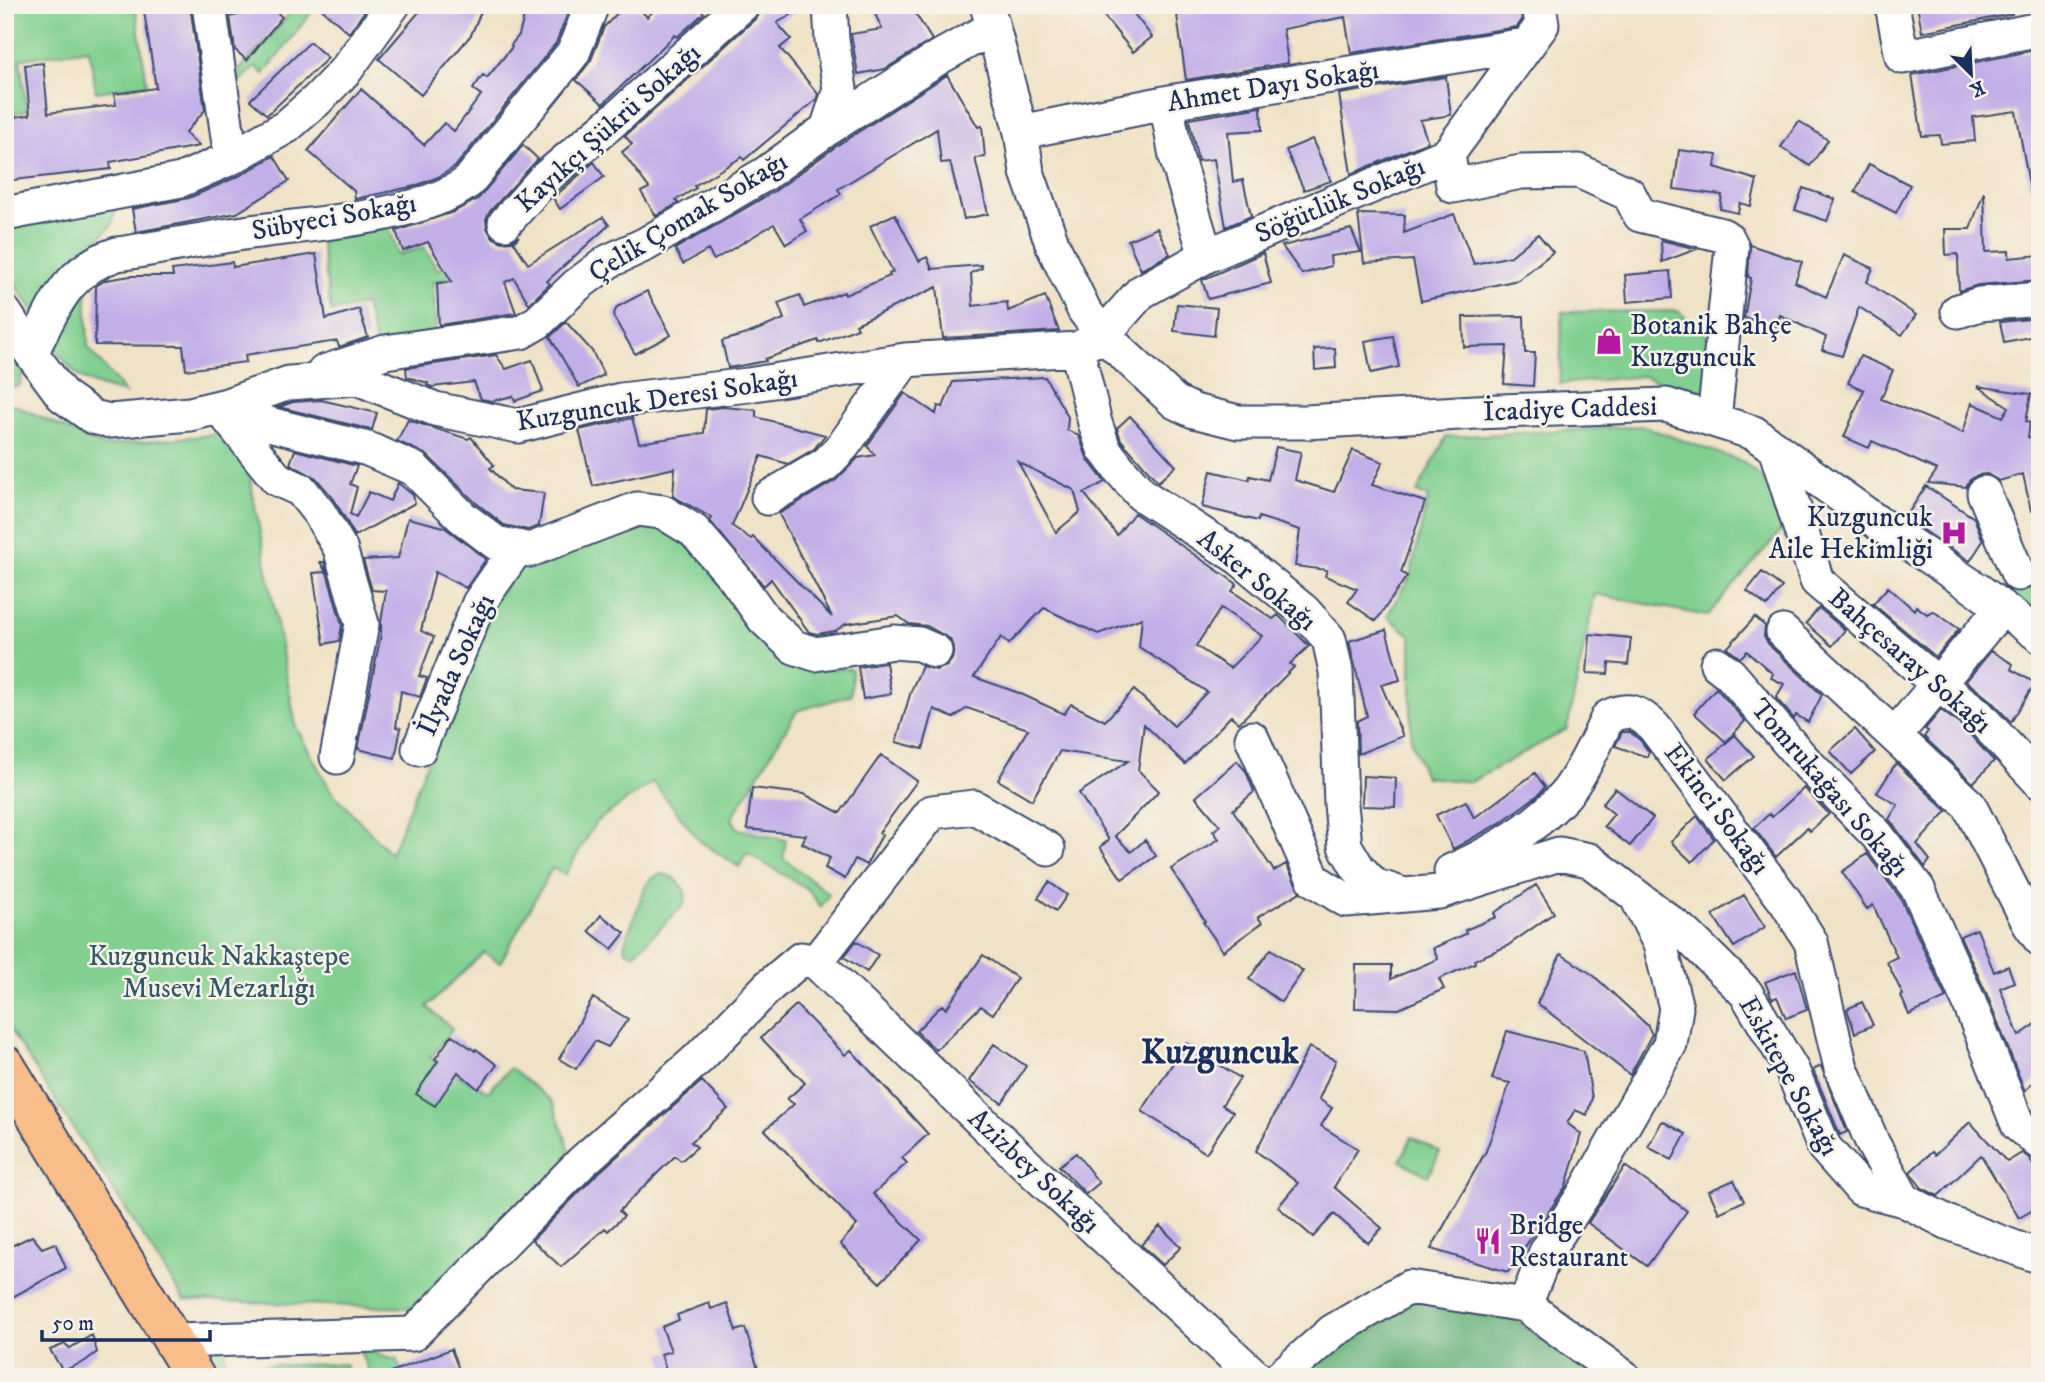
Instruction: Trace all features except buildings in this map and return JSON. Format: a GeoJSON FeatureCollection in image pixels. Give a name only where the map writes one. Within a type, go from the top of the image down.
{"type":"FeatureCollection","features":[{"type":"Feature","properties":{"kind":"main road"},"geometry":{"type":"LineString","coordinates":[[5,1065],[195,1377]]}},
{"type":"Feature","properties":{"kind":"street"},"geometry":{"type":"LineString","coordinates":[[209,5],[231,158]]}},
{"type":"Feature","properties":{"kind":"street"},"geometry":{"type":"LineString","coordinates":[[5,214],[181,180],[231,158],[286,127],[317,100],[346,70],[393,5]]}},
{"type":"Feature","properties":{"kind":"street","name":"Sübyeci Sokağı"},"geometry":{"type":"LineString","coordinates":[[31,354],[66,287],[80,271],[98,260],[117,254],[240,233],[375,215],[418,205],[455,192],[468,182],[573,52],[592,5]]}},
{"type":"Feature","properties":{"kind":"street","name":"Kayıkçı Şükrü Sokağı"},"geometry":{"type":"LineString","coordinates":[[505,223],[544,178],[620,115],[743,5]]}},
{"type":"Feature","properties":{"kind":"street"},"geometry":{"type":"LineString","coordinates":[[827,129],[840,89],[832,40],[830,5]]}},
{"type":"Feature","properties":{"kind":"street"},"geometry":{"type":"LineString","coordinates":[[1892,5],[1902,57],[2040,29]]}},
{"type":"Feature","properties":{"kind":"street"},"geometry":{"type":"LineString","coordinates":[[989,17],[1021,132],[1027,172],[1053,246],[1084,310],[1090,342]]}},
{"type":"Feature","properties":{"kind":"street","name":"Çelik Çomak Sokağı"},"geometry":{"type":"LineString","coordinates":[[289,383],[385,352],[522,332],[538,323],[577,285],[609,261],[646,244],[765,174],[827,129],[938,58],[989,17]]}},
{"type":"Feature","properties":{"kind":"street","name":"Ahmet Dayı Sokağı"},"geometry":{"type":"LineString","coordinates":[[1021,132],[1536,25]]}},
{"type":"Feature","properties":{"kind":"street","name":"Söğütlük Sokağı"},"geometry":{"type":"LineString","coordinates":[[1090,342],[1141,292],[1206,256],[1448,154],[1536,25]]}},
{"type":"Feature","properties":{"kind":"street"},"geometry":{"type":"LineString","coordinates":[[1175,101],[1169,117],[1176,156],[1206,256]]}},
{"type":"Feature","properties":{"kind":"street"},"geometry":{"type":"LineString","coordinates":[[1448,154],[1453,186],[1521,172],[1579,171],[1629,194],[1640,215],[1722,235],[1728,239],[1732,247],[1714,420]]}},
{"type":"Feature","properties":{"kind":"street"},"geometry":{"type":"LineString","coordinates":[[1958,311],[1980,304],[2040,299]]}},
{"type":"Feature","properties":{"kind":"street","name":"Kuzguncuk Deresi Sokağı"},"geometry":{"type":"LineString","coordinates":[[5,313],[31,354],[63,396],[93,417],[110,421],[190,414],[223,406],[289,383],[357,378],[435,409],[518,426],[621,400],[748,385],[905,360],[1090,342]]}},
{"type":"Feature","properties":{"kind":"street","name":"İcadiye Caddesi"},"geometry":{"type":"LineString","coordinates":[[1090,342],[1175,402],[1194,411],[1238,422],[1306,422],[1666,405],[1754,432],[2040,636]]}},
{"type":"Feature","properties":{"kind":"street","name":"Asker Sokağı"},"geometry":{"type":"LineString","coordinates":[[1090,342],[1095,423],[1104,449],[1120,470],[1142,495],[1248,566],[1304,611],[1329,639],[1336,671],[1345,846],[1358,868],[1374,886],[1401,894]]}},
{"type":"Feature","properties":{"kind":"street"},"geometry":{"type":"LineString","coordinates":[[768,498],[825,464],[843,446],[905,360]]}},
{"type":"Feature","properties":{"kind":"street"},"geometry":{"type":"LineString","coordinates":[[223,406],[270,424],[368,449],[414,469],[462,517],[496,543],[530,550],[636,509],[663,512],[694,531],[734,577],[764,619],[794,647],[815,653],[894,642],[919,644],[935,651]]}},
{"type":"Feature","properties":{"kind":"street"},"geometry":{"type":"LineString","coordinates":[[223,406],[277,479],[301,490],[320,514],[340,548],[362,624],[337,757]]}},
{"type":"Feature","properties":{"kind":"street","name":"Bahçesaray Sokağı"},"geometry":{"type":"LineString","coordinates":[[1775,448],[1817,581],[1976,713],[2040,782]]}},
{"type":"Feature","properties":{"kind":"street"},"geometry":{"type":"LineString","coordinates":[[1895,735],[1939,685],[1990,599],[2029,570],[1984,493]]}},
{"type":"Feature","properties":{"kind":"street","name":"İlyada Sokağı"},"geometry":{"type":"LineString","coordinates":[[419,749],[479,603],[518,547]]}},
{"type":"Feature","properties":{"kind":"street"},"geometry":{"type":"LineString","coordinates":[[1783,632],[1969,805],[2030,925],[2040,939]]}},
{"type":"Feature","properties":{"kind":"street","name":"Tomrukağası Sokağı"},"geometry":{"type":"LineString","coordinates":[[1717,664],[1730,674],[1802,758],[1877,835],[1918,889],[1969,1002],[2018,1125],[2040,1143]]}},
{"type":"Feature","properties":{"kind":"street","name":"Ekinci Sokağı"},"geometry":{"type":"LineString","coordinates":[[1401,894],[1511,841],[1564,796],[1608,716],[1620,711],[1641,714],[1786,902],[1811,942],[1841,1068],[1873,1144],[1904,1200]]}},
{"type":"Feature","properties":{"kind":"street","name":"Eskitepe Sokağı"},"geometry":{"type":"LineString","coordinates":[[1252,738],[1314,880],[1346,900],[1439,892],[1559,854],[1589,860],[1687,935],[1746,993],[1791,1070],[1824,1147],[1861,1189],[1904,1200],[1950,1223],[2032,1254],[2040,1254]]}},
{"type":"Feature","properties":{"kind":"street"},"geometry":{"type":"LineString","coordinates":[[174,1341],[413,1334],[582,1163],[699,1058],[769,986],[801,959],[816,962],[932,811],[974,807],[1048,849]]}},
{"type":"Feature","properties":{"kind":"street"},"geometry":{"type":"LineString","coordinates":[[1525,1306],[1546,1252],[1584,1194],[1670,1044],[1676,1007],[1660,944],[1634,894]]}},
{"type":"Feature","properties":{"kind":"street","name":"Azizbey Sokağı"},"geometry":{"type":"LineString","coordinates":[[816,962],[1036,1174],[1256,1377]]}},
{"type":"Feature","properties":{"kind":"street"},"geometry":{"type":"LineString","coordinates":[[1280,1377],[1333,1331],[1409,1287],[1525,1306],[1624,1377]]}},
{"type":"Feature","properties":{"kind":"green space"},"geometry":{"type":"Polygon","coordinates":[[[5,5],[135,5],[147,84],[96,92],[89,49],[20,59],[27,111],[5,114],[5,5]]]}},
{"type":"Feature","properties":{"kind":"green space"},"geometry":{"type":"Polygon","coordinates":[[[287,5],[317,5],[264,74],[256,67],[237,83],[234,76],[288,16],[287,5]]]}},
{"type":"Feature","properties":{"kind":"green space"},"geometry":{"type":"Polygon","coordinates":[[[116,208],[111,226],[91,246],[76,253],[38,317],[5,271],[5,226],[116,208]]]}},
{"type":"Feature","properties":{"kind":"green space"},"geometry":{"type":"Polygon","coordinates":[[[389,226],[398,255],[424,247],[438,270],[472,249],[486,271],[433,282],[436,331],[376,345],[365,304],[331,312],[320,236],[389,226]]]}},
{"type":"Feature","properties":{"kind":"green space"},"geometry":{"type":"Polygon","coordinates":[[[86,280],[88,347],[125,393],[91,383],[75,373],[53,345],[86,280]]]}},
{"type":"Feature","properties":{"kind":"green space"},"geometry":{"type":"Polygon","coordinates":[[[1678,311],[1726,352],[1715,402],[1643,376],[1560,384],[1562,312],[1678,311]]]}},
{"type":"Feature","properties":{"kind":"green space"},"geometry":{"type":"Polygon","coordinates":[[[5,328],[20,356],[23,370],[19,386],[5,388],[5,328]]]}},
{"type":"Feature","properties":{"kind":"green space","name":"Kuzguncuk Nakkaştepe Musevi Mezarlığı"},"geometry":{"type":"Polygon","coordinates":[[[5,390],[8,402],[103,446],[229,433],[250,478],[296,727],[331,791],[391,854],[488,608],[523,563],[640,522],[688,536],[717,571],[744,622],[793,666],[852,669],[851,695],[797,711],[732,818],[738,829],[786,840],[783,858],[829,894],[821,907],[807,889],[747,853],[739,867],[700,841],[653,782],[596,822],[565,875],[552,868],[500,963],[484,952],[427,1007],[453,1029],[430,1058],[488,1092],[510,1068],[552,1101],[573,1159],[413,1308],[184,1300],[5,1022],[5,390]]]}},
{"type":"Feature","properties":{"kind":"green space"},"geometry":{"type":"Polygon","coordinates":[[[1642,426],[1744,462],[1772,488],[1781,531],[1707,616],[1595,594],[1567,729],[1471,782],[1425,777],[1411,740],[1411,636],[1387,616],[1410,577],[1428,497],[1417,492],[1446,437],[1642,426]]]}},
{"type":"Feature","properties":{"kind":"green space"},"geometry":{"type":"Polygon","coordinates":[[[2037,576],[2040,578],[2040,624],[1995,592],[2037,576]]]}},
{"type":"Feature","properties":{"kind":"green space"},"geometry":{"type":"Polygon","coordinates":[[[661,874],[672,877],[681,885],[685,895],[683,906],[635,953],[627,952],[624,945],[646,885],[653,877],[661,874]]]}},
{"type":"Feature","properties":{"kind":"green space"},"geometry":{"type":"Polygon","coordinates":[[[1412,1137],[1440,1152],[1428,1176],[1400,1161],[1412,1137]]]}},
{"type":"Feature","properties":{"kind":"green space"},"geometry":{"type":"Polygon","coordinates":[[[1409,1299],[1505,1313],[1596,1377],[1302,1377],[1341,1340],[1409,1299]]]}},
{"type":"Feature","properties":{"kind":"green space"},"geometry":{"type":"Polygon","coordinates":[[[224,1345],[227,1366],[345,1364],[349,1377],[220,1377],[208,1355],[224,1345]]]}},
{"type":"Feature","properties":{"kind":"green space"},"geometry":{"type":"Polygon","coordinates":[[[358,1347],[397,1359],[401,1370],[383,1377],[372,1377],[358,1347]]]}},
{"type":"Feature","properties":{"kind":"place","name":"Botanik Bahçe Kuzguncuk"},"geometry":{"type":"Point","coordinates":[1609,341]}},
{"type":"Feature","properties":{"kind":"place","name":"Kuzguncuk Aile Hekimliği"},"geometry":{"type":"Point","coordinates":[1954,533]}},
{"type":"Feature","properties":{"kind":"place","name":"Bridge Restaurant"},"geometry":{"type":"Point","coordinates":[1488,1241]}},
{"type":"Feature","properties":{"kind":"district","name":"Kuzguncuk"},"geometry":{"type":"Point","coordinates":[1220,1053]}}]}
